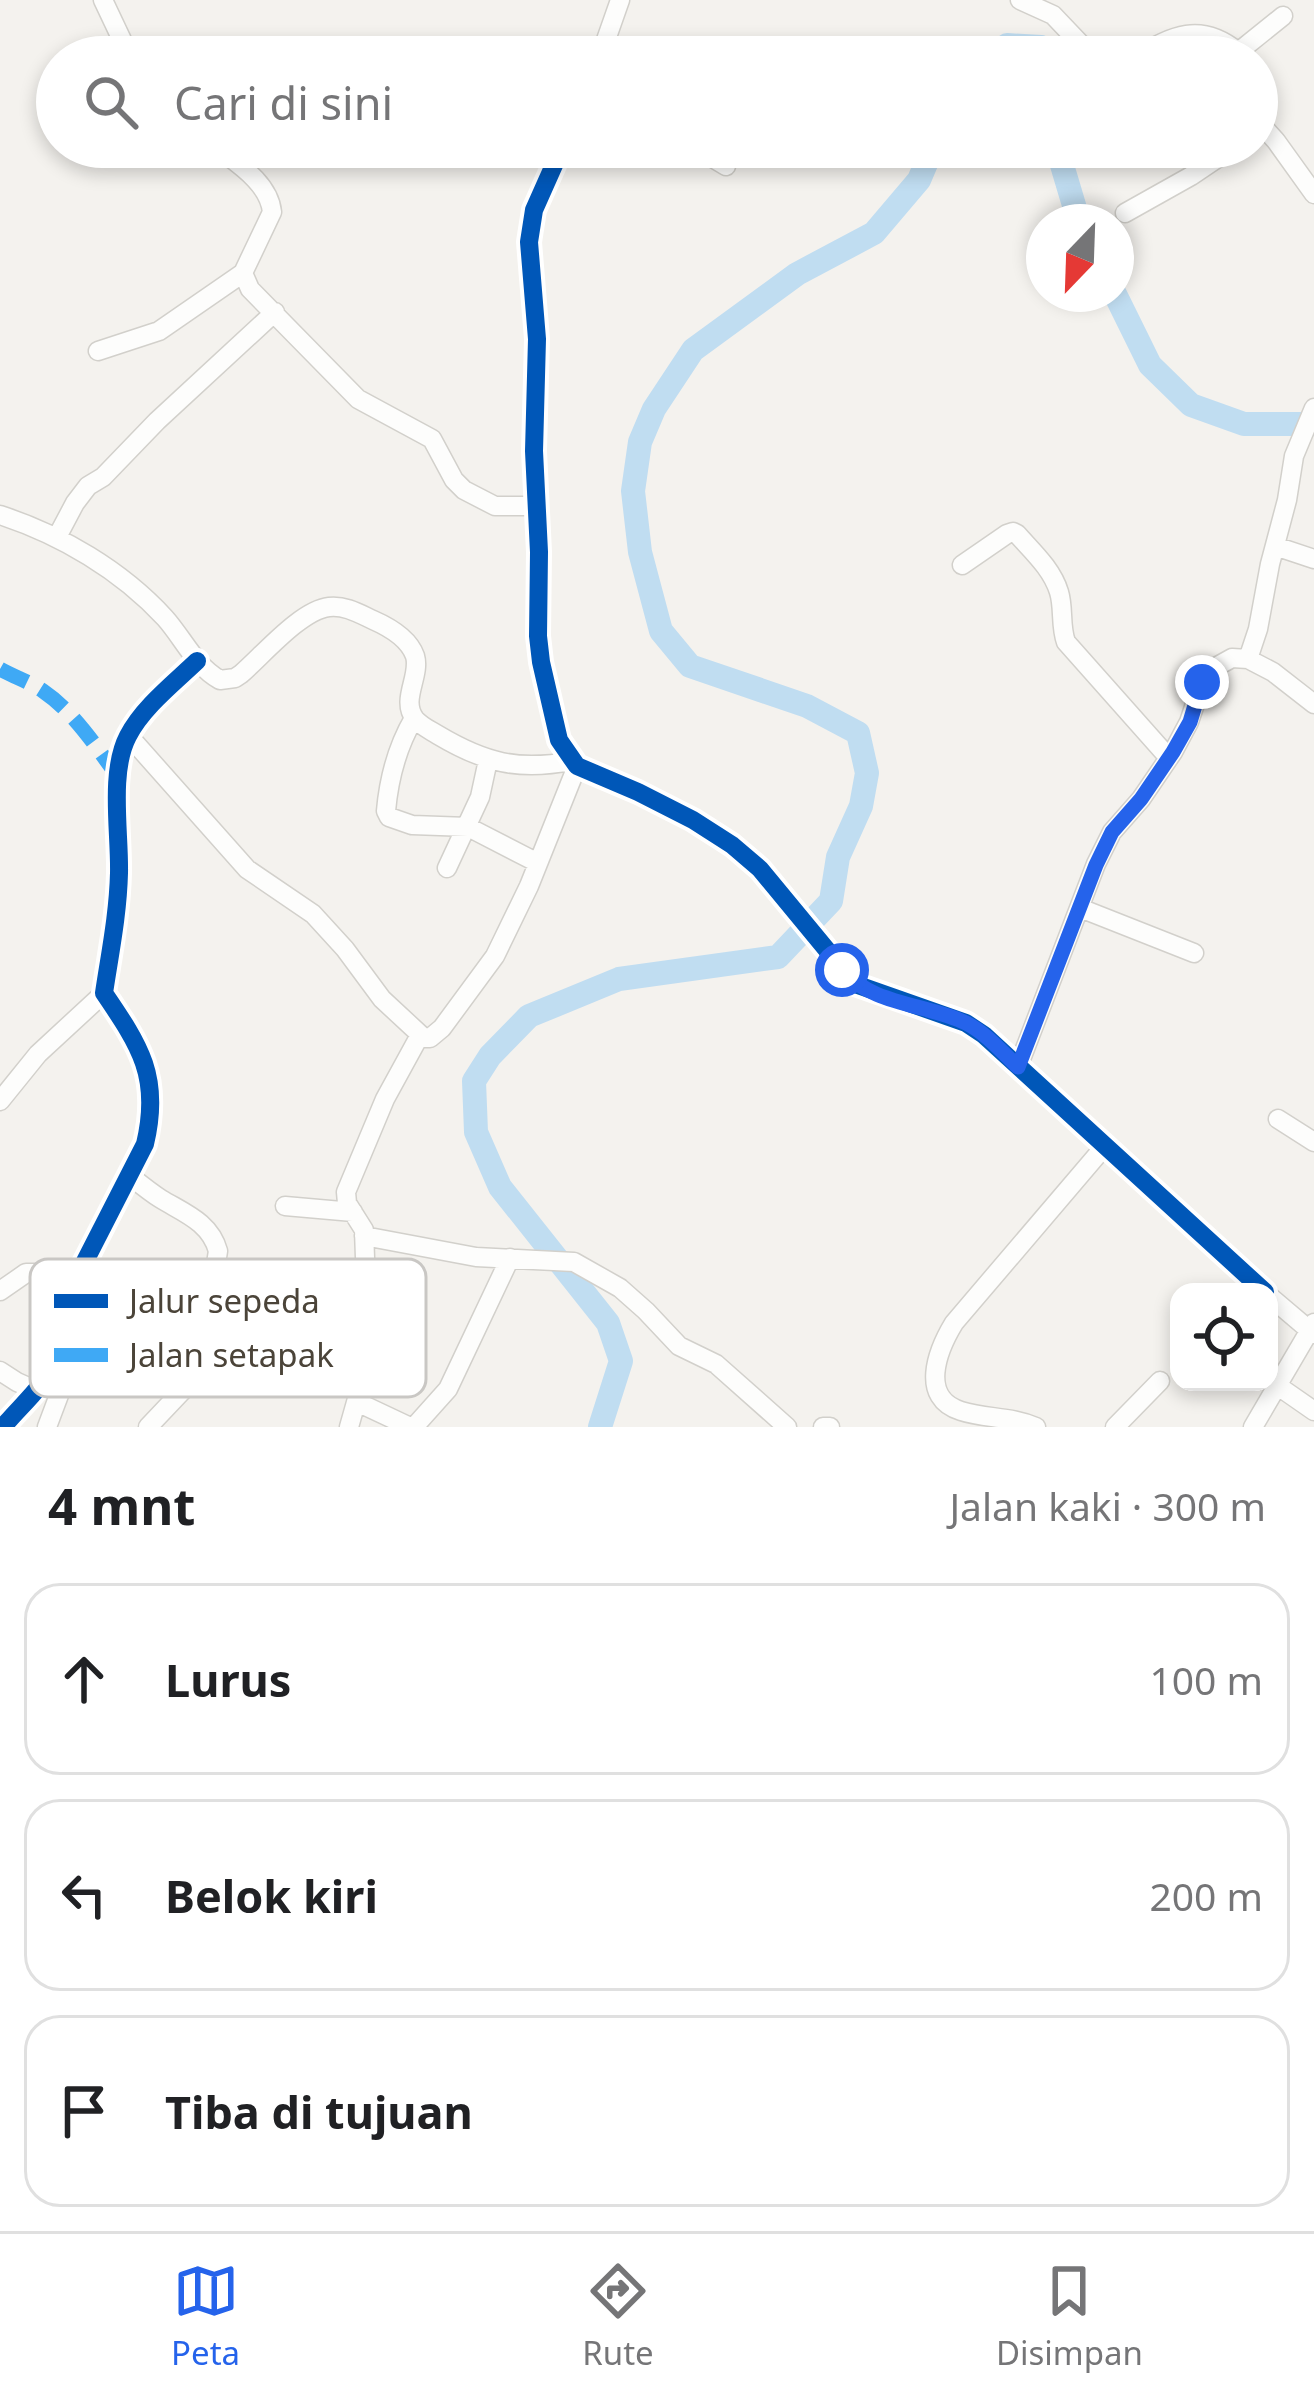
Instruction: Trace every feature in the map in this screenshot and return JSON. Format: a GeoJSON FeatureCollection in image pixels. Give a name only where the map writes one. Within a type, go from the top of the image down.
{"type":"FeatureCollection","features":[{"type":"Feature","properties":{"kind":"street"},"geometry":{"type":"LineString","coordinates":[[103,0],[120,36]]}},
{"type":"Feature","properties":{"kind":"street"},"geometry":{"type":"LineString","coordinates":[[608,36],[620,0]]}},
{"type":"Feature","properties":{"kind":"street"},"geometry":{"type":"LineString","coordinates":[[1020,0],[1053,14],[1073,36]]}},
{"type":"Feature","properties":{"kind":"street"},"geometry":{"type":"LineString","coordinates":[[1257,36],[1282,16]]}},
{"type":"Feature","properties":{"kind":"street"},"geometry":{"type":"LineString","coordinates":[[1180,36],[1216,36]]}},
{"type":"Feature","properties":{"kind":"street"},"geometry":{"type":"LineString","coordinates":[[1278,149],[1314,194]]}},
{"type":"Feature","properties":{"kind":"street"},"geometry":{"type":"LineString","coordinates":[[98,351],[159,331],[243,273],[273,206],[259,183],[241,168]]}},
{"type":"Feature","properties":{"kind":"street"},"geometry":{"type":"LineString","coordinates":[[553,168],[534,210],[529,242],[537,339],[534,451],[541,662],[559,740],[574,764]]}},
{"type":"Feature","properties":{"kind":"street"},"geometry":{"type":"LineString","coordinates":[[1134,208],[1203,168]]}},
{"type":"Feature","properties":{"kind":"street"},"geometry":{"type":"LineString","coordinates":[[243,273],[250,289],[358,399],[432,439],[464,490],[496,506],[537,506]]}},
{"type":"Feature","properties":{"kind":"street"},"geometry":{"type":"LineString","coordinates":[[57,538],[88,486],[103,477],[275,312]]}},
{"type":"Feature","properties":{"kind":"street"},"geometry":{"type":"LineString","coordinates":[[1248,658],[1288,500],[1294,456],[1314,408]]}},
{"type":"Feature","properties":{"kind":"street"},"geometry":{"type":"LineString","coordinates":[[0,515],[57,538],[105,568],[159,612],[197,661],[220,680],[235,678],[309,613],[343,607],[381,623],[413,651],[416,668],[410,710],[419,724],[488,760],[574,764],[657,801],[732,845],[797,910],[855,984],[966,1023],[984,1035],[1255,1283]]}},
{"type":"Feature","properties":{"kind":"street"},"geometry":{"type":"LineString","coordinates":[[962,565],[1007,534],[1017,534],[1049,571],[1060,594],[1066,642],[1169,758]]}},
{"type":"Feature","properties":{"kind":"street"},"geometry":{"type":"LineString","coordinates":[[1275,546],[1314,559]]}},
{"type":"Feature","properties":{"kind":"street"},"geometry":{"type":"LineString","coordinates":[[1018,1067],[1096,865],[1112,832],[1141,799],[1190,722],[1202,682],[1223,661],[1248,658],[1314,704]]}},
{"type":"Feature","properties":{"kind":"street"},"geometry":{"type":"LineString","coordinates":[[0,1101],[38,1054],[104,993],[119,875],[119,766],[128,735],[197,661]]}},
{"type":"Feature","properties":{"kind":"street"},"geometry":{"type":"LineString","coordinates":[[414,718],[392,770],[388,817],[412,825],[468,827],[538,863]]}},
{"type":"Feature","properties":{"kind":"street"},"geometry":{"type":"LineString","coordinates":[[128,735],[247,869],[313,914],[382,999],[430,1039],[486,970],[511,924],[574,764]]}},
{"type":"Feature","properties":{"kind":"street"},"geometry":{"type":"LineString","coordinates":[[447,868],[481,797],[488,760]]}},
{"type":"Feature","properties":{"kind":"street"},"geometry":{"type":"LineString","coordinates":[[1080,908],[1194,952]]}},
{"type":"Feature","properties":{"kind":"street"},"geometry":{"type":"LineString","coordinates":[[87,1259],[146,1144],[150,1126],[148,1072],[135,1039],[104,993]]}},
{"type":"Feature","properties":{"kind":"street"},"geometry":{"type":"LineString","coordinates":[[364,1259],[364,1230],[347,1203],[346,1192],[385,1099],[420,1035]]}},
{"type":"Feature","properties":{"kind":"street"},"geometry":{"type":"LineString","coordinates":[[1278,1119],[1314,1142]]}},
{"type":"Feature","properties":{"kind":"street"},"geometry":{"type":"LineString","coordinates":[[1029,1426],[946,1404],[936,1389],[934,1369],[954,1323],[1104,1147]]}},
{"type":"Feature","properties":{"kind":"street"},"geometry":{"type":"LineString","coordinates":[[129,1175],[194,1217],[214,1238],[217,1259]]}},
{"type":"Feature","properties":{"kind":"street"},"geometry":{"type":"LineString","coordinates":[[285,1206],[353,1212]]}},
{"type":"Feature","properties":{"kind":"street"},"geometry":{"type":"LineString","coordinates":[[364,1236],[476,1257],[574,1262],[620,1288],[679,1346],[716,1364],[787,1427]]}},
{"type":"Feature","properties":{"kind":"street"},"geometry":{"type":"LineString","coordinates":[[357,1402],[412,1427],[448,1389],[510,1258]]}},
{"type":"Feature","properties":{"kind":"street"},"geometry":{"type":"LineString","coordinates":[[0,1291],[30,1273]]}},
{"type":"Feature","properties":{"kind":"street"},"geometry":{"type":"LineString","coordinates":[[1278,1303],[1312,1330],[1278,1386],[1314,1411]]}},
{"type":"Feature","properties":{"kind":"street"},"geometry":{"type":"LineString","coordinates":[[0,1371],[30,1388]]}},
{"type":"Feature","properties":{"kind":"street"},"geometry":{"type":"LineString","coordinates":[[1115,1427],[1160,1381]]}},
{"type":"Feature","properties":{"kind":"street"},"geometry":{"type":"LineString","coordinates":[[1253,1427],[1275,1391]]}},
{"type":"Feature","properties":{"kind":"street"},"geometry":{"type":"LineString","coordinates":[[3,1427],[30,1396]]}},
{"type":"Feature","properties":{"kind":"street"},"geometry":{"type":"LineString","coordinates":[[46,1427],[58,1397]]}},
{"type":"Feature","properties":{"kind":"street"},"geometry":{"type":"LineString","coordinates":[[148,1427],[177,1397]]}},
{"type":"Feature","properties":{"kind":"street"},"geometry":{"type":"LineString","coordinates":[[349,1427],[358,1397]]}},
{"type":"Feature","properties":{"kind":"waterway"},"geometry":{"type":"LineString","coordinates":[[600,1427],[621,1361],[608,1323],[500,1187],[476,1132],[474,1081],[490,1056],[529,1016],[619,979],[778,957],[831,901],[838,857],[861,806],[867,773],[858,733],[807,706],[690,666],[661,631],[640,552],[633,491],[640,442],[654,409],[693,350],[797,274],[874,233],[924,168]]}},
{"type":"Feature","properties":{"kind":"waterway"},"geometry":{"type":"LineString","coordinates":[[1063,168],[1074,204]]}},
{"type":"Feature","properties":{"kind":"waterway"},"geometry":{"type":"LineString","coordinates":[[1124,312],[1150,365],[1191,405],[1244,424],[1314,424]]}},
{"type":"Feature","properties":{"kind":"marked path"},"geometry":{"type":"LineString","coordinates":[[0,669],[38,688],[65,709],[119,778]]}},
{"type":"Feature","properties":{"kind":"cycle path"},"geometry":{"type":"LineString","coordinates":[[553,168],[534,210],[529,242],[537,339],[538,636],[559,740],[577,766],[693,820],[732,845],[760,869],[855,984],[966,1023],[984,1035],[1255,1283]]}},
{"type":"Feature","properties":{"kind":"cycle path"},"geometry":{"type":"LineString","coordinates":[[86,1259],[145,1144],[149,1120],[144,1063],[104,993],[118,888],[119,767],[134,725],[197,661]]}},
{"type":"Feature","properties":{"kind":"cycle path"},"geometry":{"type":"LineString","coordinates":[[3,1427],[30,1397]]}},
{"type":"Feature","properties":{"kind":"route"},"geometry":{"type":"LineString","coordinates":[[842,970],[864,989],[966,1023],[1018,1067],[1096,865],[1112,832],[1173,752],[1190,722],[1202,682]]}}]}
